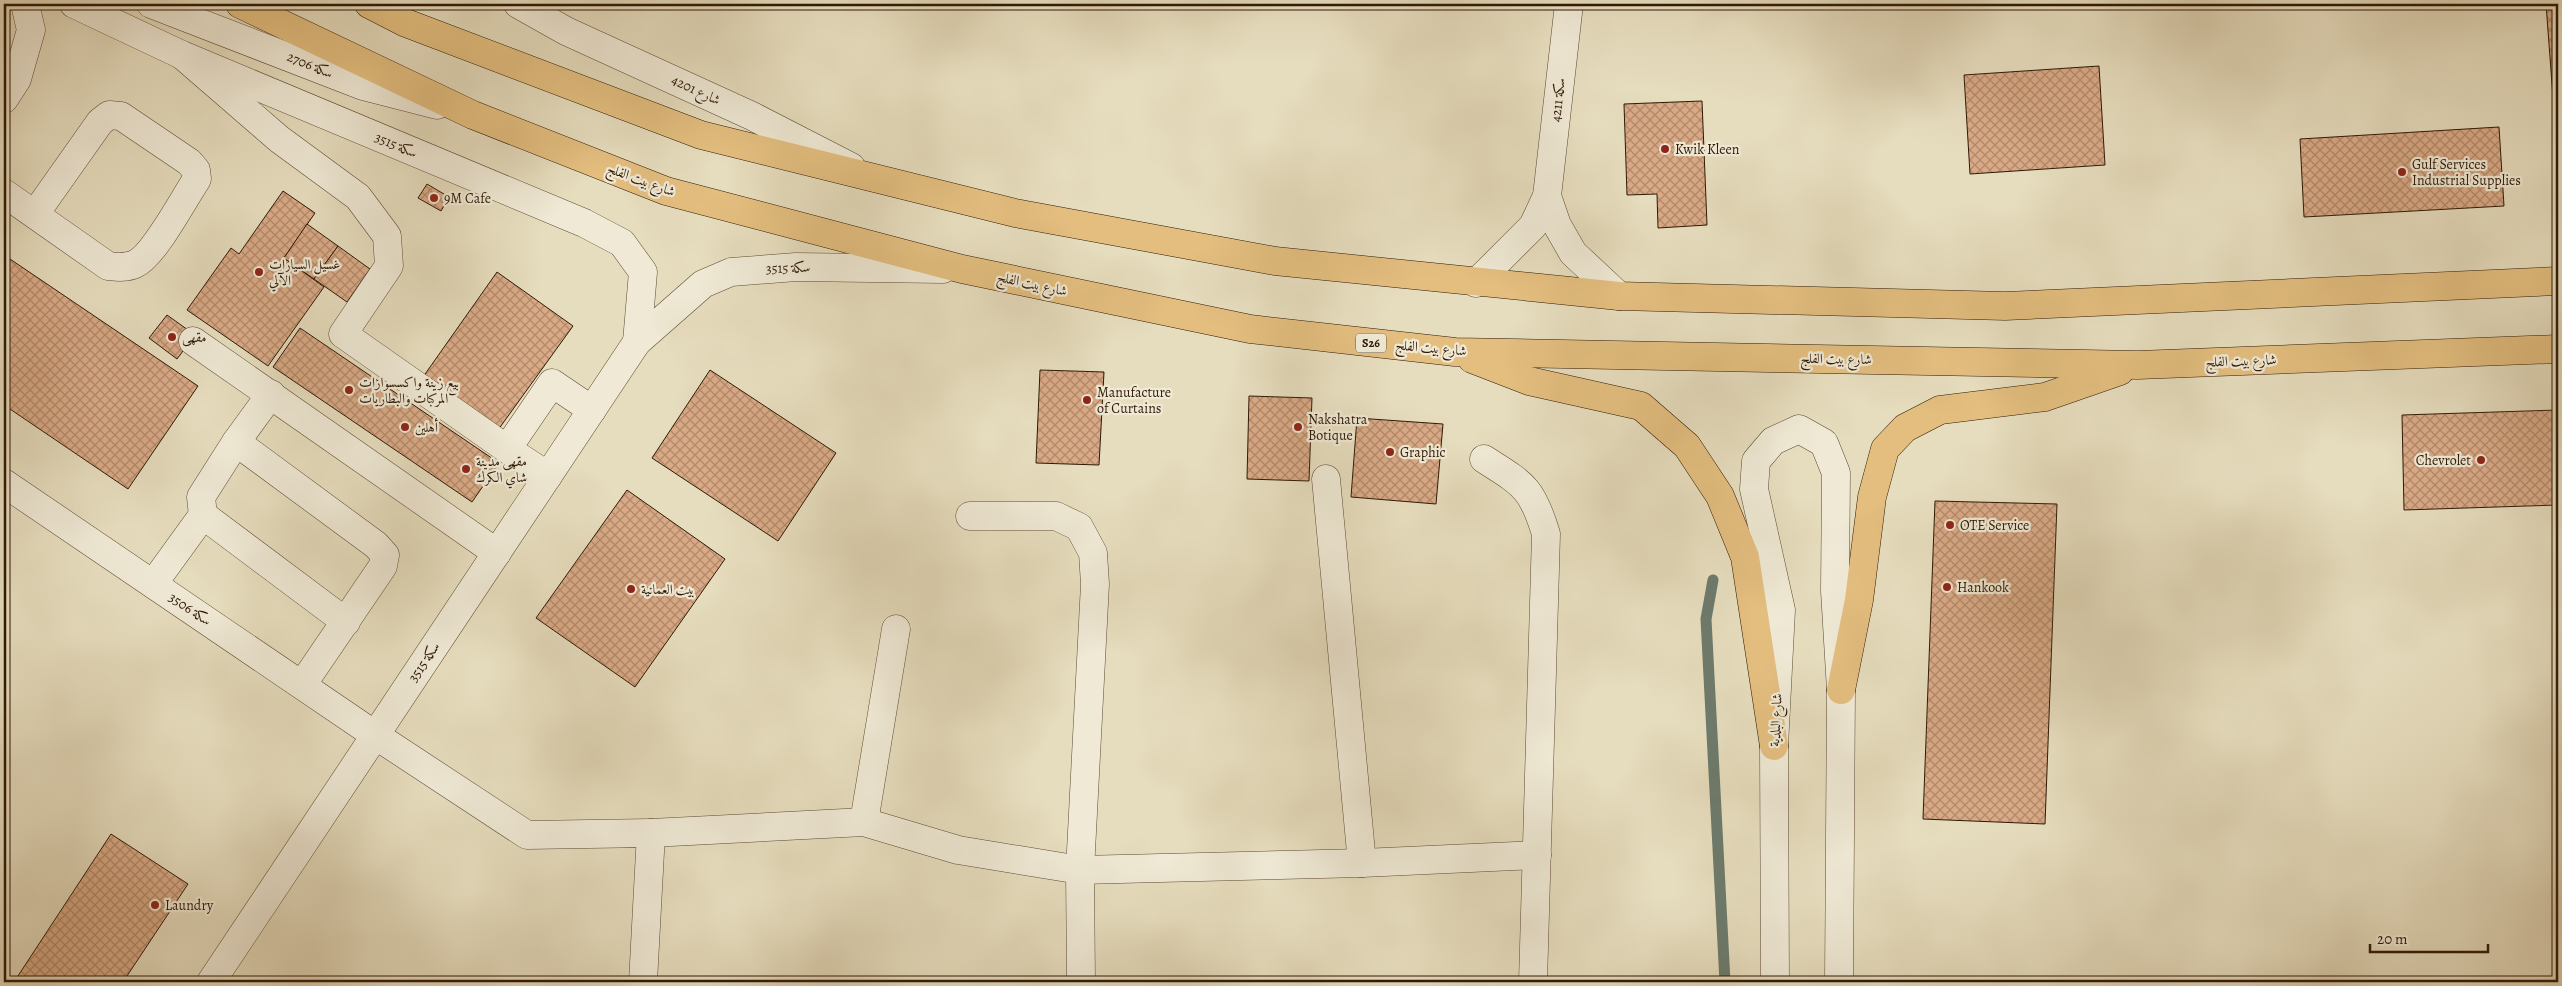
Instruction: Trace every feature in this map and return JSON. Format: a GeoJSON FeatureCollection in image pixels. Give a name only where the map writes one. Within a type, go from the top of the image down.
{"type":"FeatureCollection","features":[{"type":"Feature","properties":{"kind":"main road","name":"شارع بيت الفلج"},"geometry":{"type":"LineString","coordinates":[[240,4],[473,114],[666,191],[962,269],[1250,329],[1455,352],[2138,365],[2558,349]]}},
{"type":"Feature","properties":{"kind":"main road"},"geometry":{"type":"LineString","coordinates":[[369,4],[406,22],[701,135],[1015,213],[1275,261],[1476,283],[1619,296],[2005,306],[2558,281]]}},
{"type":"Feature","properties":{"kind":"main road"},"geometry":{"type":"LineString","coordinates":[[1455,352],[1529,381],[1641,406],[1687,446],[1720,496],[1745,557],[1774,746]]}},
{"type":"Feature","properties":{"kind":"main road"},"geometry":{"type":"LineString","coordinates":[[1841,690],[1859,600],[1872,497],[1886,449],[1905,428],[1940,410],[2045,397],[2138,365]]}},
{"type":"Feature","properties":{"kind":"street"},"geometry":{"type":"LineString","coordinates":[[4,99],[17,79],[31,30],[25,4]]}},
{"type":"Feature","properties":{"kind":"street","name":"سكة 3515"},"geometry":{"type":"LineString","coordinates":[[74,4],[182,55],[584,224],[622,244],[643,272],[637,342]]}},
{"type":"Feature","properties":{"kind":"street","name":"سكة 2706"},"geometry":{"type":"LineString","coordinates":[[152,4],[363,86],[473,114]]}},
{"type":"Feature","properties":{"kind":"street","name":"شارع 4201"},"geometry":{"type":"LineString","coordinates":[[518,4],[566,31],[752,116],[873,178]]}},
{"type":"Feature","properties":{"kind":"street","name":"سكة 4211"},"geometry":{"type":"LineString","coordinates":[[1476,283],[1533,226],[1547,196],[1569,4]]}},
{"type":"Feature","properties":{"kind":"street"},"geometry":{"type":"LineString","coordinates":[[182,55],[279,139],[358,197],[387,236],[389,266],[343,334],[548,476]]}},
{"type":"Feature","properties":{"kind":"street"},"geometry":{"type":"LineString","coordinates":[[4,193],[108,266],[124,268],[137,263],[155,245],[196,179],[196,170],[189,162],[121,116],[109,116],[100,122],[35,214]]}},
{"type":"Feature","properties":{"kind":"street","name":"سكة 4211"},"geometry":{"type":"LineString","coordinates":[[1547,196],[1557,225],[1574,253],[1619,296]]}},
{"type":"Feature","properties":{"kind":"street","name":"سكة 3515"},"geometry":{"type":"LineString","coordinates":[[211,982],[637,342],[703,284],[731,272],[796,267],[962,269]]}},
{"type":"Feature","properties":{"kind":"street"},"geometry":{"type":"LineString","coordinates":[[193,341],[497,553]]}},
{"type":"Feature","properties":{"kind":"street"},"geometry":{"type":"LineString","coordinates":[[507,449],[552,383],[592,410]]}},
{"type":"Feature","properties":{"kind":"street"},"geometry":{"type":"LineString","coordinates":[[153,584],[203,515],[201,497],[236,442],[271,394]]}},
{"type":"Feature","properties":{"kind":"street","name":"شارع البلدية"},"geometry":{"type":"LineString","coordinates":[[1775,982],[1774,746],[1781,610],[1754,489],[1756,460],[1773,441],[1799,429],[1824,443],[1836,473],[1835,591],[1841,690]]}},
{"type":"Feature","properties":{"kind":"street"},"geometry":{"type":"LineString","coordinates":[[236,442],[376,545],[385,555],[383,566],[302,685]]}},
{"type":"Feature","properties":{"kind":"street"},"geometry":{"type":"LineString","coordinates":[[1484,459],[1523,484],[1538,509],[1546,534],[1533,982]]}},
{"type":"Feature","properties":{"kind":"street"},"geometry":{"type":"LineString","coordinates":[[1326,480],[1362,863]]}},
{"type":"Feature","properties":{"kind":"street","name":"سكة 3506"},"geometry":{"type":"LineString","coordinates":[[4,483],[375,735],[527,835],[651,833],[864,822],[958,850],[1080,870],[1362,863],[1537,856]]}},
{"type":"Feature","properties":{"kind":"street"},"geometry":{"type":"LineString","coordinates":[[203,515],[346,622]]}},
{"type":"Feature","properties":{"kind":"street"},"geometry":{"type":"LineString","coordinates":[[970,516],[1056,516],[1079,526],[1093,553],[1095,584],[1080,870],[1081,982]]}},
{"type":"Feature","properties":{"kind":"street"},"geometry":{"type":"LineString","coordinates":[[864,822],[896,629]]}},
{"type":"Feature","properties":{"kind":"street"},"geometry":{"type":"LineString","coordinates":[[1839,982],[1841,690]]}},
{"type":"Feature","properties":{"kind":"street"},"geometry":{"type":"LineString","coordinates":[[643,982],[651,833]]}},
{"type":"Feature","properties":{"kind":"street"},"geometry":{"type":"LineString","coordinates":[[1840,948],[1861,982]]}},
{"type":"Feature","properties":{"kind":"building"},"geometry":{"type":"Polygon","coordinates":[[[2546,4],[2558,4],[2558,164],[2546,4]]]}},
{"type":"Feature","properties":{"kind":"building"},"geometry":{"type":"Polygon","coordinates":[[[2099,66],[2105,165],[1970,174],[1964,75],[2099,66]]]}},
{"type":"Feature","properties":{"kind":"building","name":"Kwik Kleen"},"geometry":{"type":"Polygon","coordinates":[[[1702,101],[1707,225],[1658,228],[1657,194],[1627,195],[1624,104],[1702,101]]]}},
{"type":"Feature","properties":{"kind":"building","name":"Gulf Services Industrial Supplies"},"geometry":{"type":"Polygon","coordinates":[[[2499,127],[2504,206],[2304,217],[2300,139],[2499,127]]]}},
{"type":"Feature","properties":{"kind":"building","name":"9M Cafe"},"geometry":{"type":"Polygon","coordinates":[[[427,184],[449,197],[441,211],[418,198],[427,184]]]}},
{"type":"Feature","properties":{"kind":"building","name":"غسيل السيارات الآلي"},"geometry":{"type":"Polygon","coordinates":[[[283,191],[315,213],[284,258],[324,287],[268,366],[187,310],[231,248],[239,254],[283,191]]]}},
{"type":"Feature","properties":{"kind":"building"},"geometry":{"type":"Polygon","coordinates":[[[307,224],[338,246],[314,279],[284,258],[307,224]]]}},
{"type":"Feature","properties":{"kind":"building"},"geometry":{"type":"Polygon","coordinates":[[[338,246],[370,269],[347,302],[314,279],[338,246]]]}},
{"type":"Feature","properties":{"kind":"building"},"geometry":{"type":"Polygon","coordinates":[[[4,255],[198,386],[128,489],[4,405],[4,255]]]}},
{"type":"Feature","properties":{"kind":"building"},"geometry":{"type":"Polygon","coordinates":[[[497,272],[573,326],[498,430],[423,377],[497,272]]]}},
{"type":"Feature","properties":{"kind":"building","name":"مقهى"},"geometry":{"type":"Polygon","coordinates":[[[167,315],[195,335],[177,359],[149,338],[167,315]]]}},
{"type":"Feature","properties":{"kind":"building"},"geometry":{"type":"Polygon","coordinates":[[[300,328],[499,463],[472,502],[273,367],[300,328]]]}},
{"type":"Feature","properties":{"kind":"building"},"geometry":{"type":"Polygon","coordinates":[[[710,370],[836,453],[778,541],[652,458],[710,370]]]}},
{"type":"Feature","properties":{"kind":"building"},"geometry":{"type":"Polygon","coordinates":[[[1040,370],[1104,372],[1099,465],[1036,463],[1040,370]]]}},
{"type":"Feature","properties":{"kind":"building"},"geometry":{"type":"Polygon","coordinates":[[[1249,396],[1312,398],[1309,481],[1247,479],[1249,396]]]}},
{"type":"Feature","properties":{"kind":"building","name":"Chevrolet"},"geometry":{"type":"Polygon","coordinates":[[[2558,410],[2558,505],[2404,510],[2402,415],[2558,410]]]}},
{"type":"Feature","properties":{"kind":"building"},"geometry":{"type":"Polygon","coordinates":[[[1357,418],[1443,424],[1436,504],[1351,497],[1357,418]]]}},
{"type":"Feature","properties":{"kind":"building","name":"بيت العمانية"},"geometry":{"type":"Polygon","coordinates":[[[627,490],[725,559],[635,687],[536,618],[627,490]]]}},
{"type":"Feature","properties":{"kind":"building"},"geometry":{"type":"Polygon","coordinates":[[[1935,501],[2057,504],[2045,824],[1923,819],[1935,501]]]}},
{"type":"Feature","properties":{"kind":"building"},"geometry":{"type":"Polygon","coordinates":[[[111,834],[188,884],[123,982],[14,982],[111,834]]]}},
{"type":"Feature","properties":{"kind":"waterway"},"geometry":{"type":"LineString","coordinates":[[1713,580],[1706,619],[1725,982]]}},
{"type":"Feature","properties":{"kind":"place","name":"Kwik Kleen"},"geometry":{"type":"Point","coordinates":[1665,149]}},
{"type":"Feature","properties":{"kind":"place","name":"Gulf Services Industrial Supplies"},"geometry":{"type":"Point","coordinates":[2402,172]}},
{"type":"Feature","properties":{"kind":"place","name":"9M Cafe"},"geometry":{"type":"Point","coordinates":[434,198]}},
{"type":"Feature","properties":{"kind":"place","name":"غسيل السيارات الآلي"},"geometry":{"type":"Point","coordinates":[259,272]}},
{"type":"Feature","properties":{"kind":"place","name":"مقهى"},"geometry":{"type":"Point","coordinates":[172,337]}},
{"type":"Feature","properties":{"kind":"place","name":"بيع زينة واكسسوارات المركبات والبطاريات"},"geometry":{"type":"Point","coordinates":[349,390]}},
{"type":"Feature","properties":{"kind":"place","name":"Manufacture of Curtains"},"geometry":{"type":"Point","coordinates":[1087,400]}},
{"type":"Feature","properties":{"kind":"place","name":"أهلين"},"geometry":{"type":"Point","coordinates":[405,427]}},
{"type":"Feature","properties":{"kind":"place","name":"Nakshatra Botique"},"geometry":{"type":"Point","coordinates":[1298,427]}},
{"type":"Feature","properties":{"kind":"place","name":"Graphic"},"geometry":{"type":"Point","coordinates":[1390,452]}},
{"type":"Feature","properties":{"kind":"place","name":"Chevrolet"},"geometry":{"type":"Point","coordinates":[2481,460]}},
{"type":"Feature","properties":{"kind":"place","name":"مقهى مدينة شاي الكرك"},"geometry":{"type":"Point","coordinates":[466,469]}},
{"type":"Feature","properties":{"kind":"place","name":"OTE Service"},"geometry":{"type":"Point","coordinates":[1950,525]}},
{"type":"Feature","properties":{"kind":"place","name":"Hankook"},"geometry":{"type":"Point","coordinates":[1947,587]}},
{"type":"Feature","properties":{"kind":"place","name":"بيت العمانية"},"geometry":{"type":"Point","coordinates":[631,589]}},
{"type":"Feature","properties":{"kind":"place","name":"Laundry"},"geometry":{"type":"Point","coordinates":[155,905]}}]}
